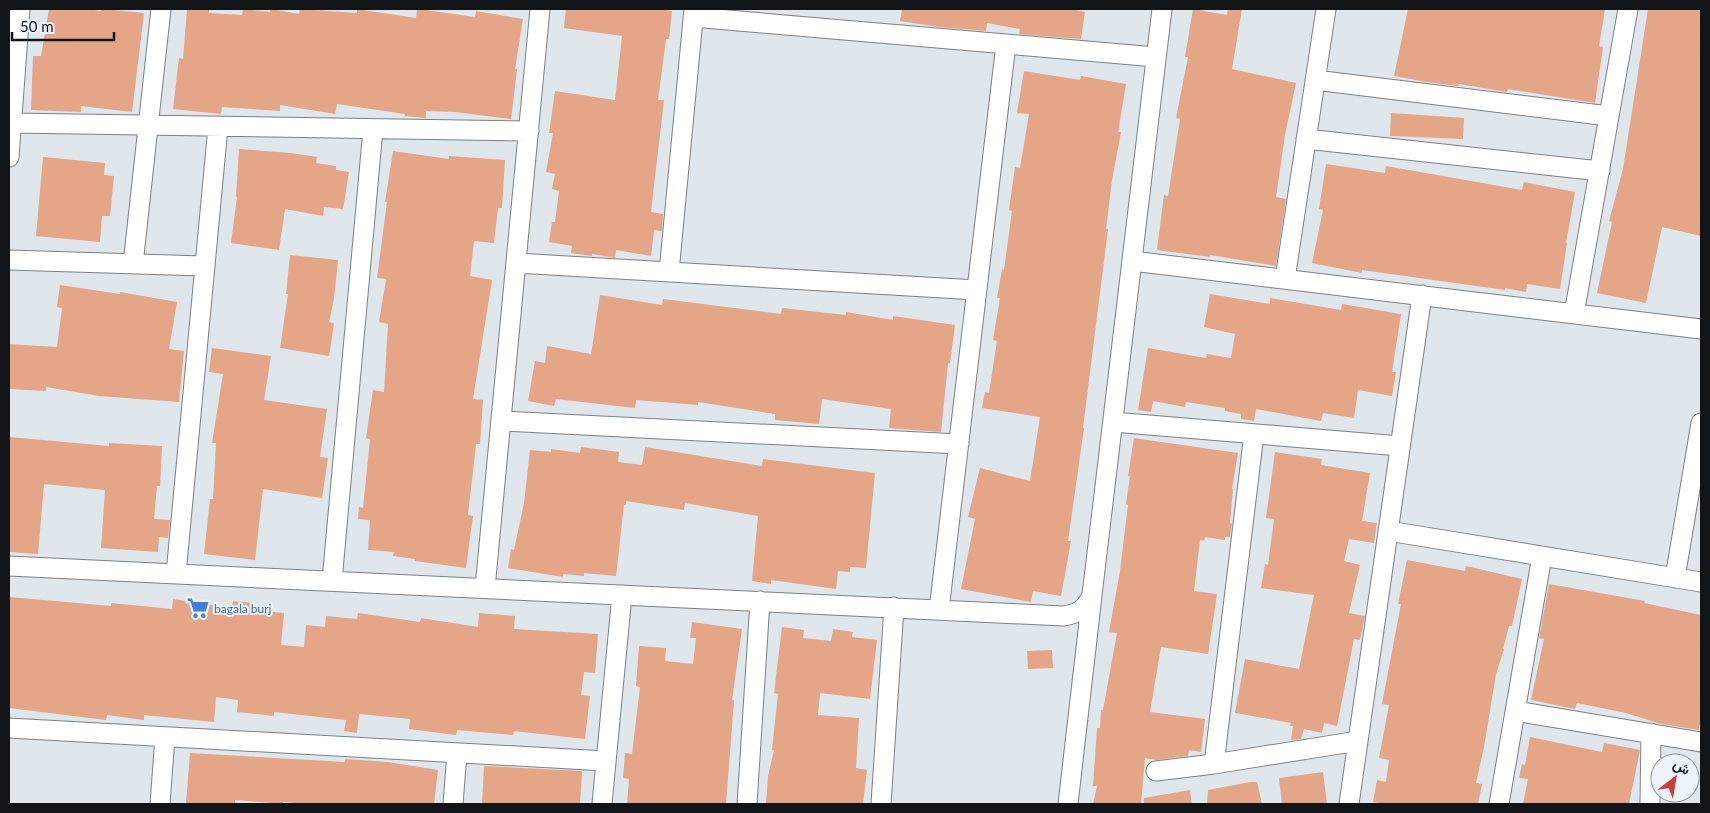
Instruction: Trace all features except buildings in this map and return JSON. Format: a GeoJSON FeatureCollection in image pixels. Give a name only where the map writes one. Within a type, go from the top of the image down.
{"type":"FeatureCollection","features":[{"type":"Feature","properties":{"kind":"street"},"geometry":{"type":"LineString","coordinates":[[9,157],[20,9]]}},
{"type":"Feature","properties":{"kind":"street"},"geometry":{"type":"LineString","coordinates":[[134,264],[161,9]]}},
{"type":"Feature","properties":{"kind":"street"},"geometry":{"type":"LineString","coordinates":[[485,588],[540,9]]}},
{"type":"Feature","properties":{"kind":"street"},"geometry":{"type":"LineString","coordinates":[[1068,804],[1162,9]]}},
{"type":"Feature","properties":{"kind":"street"},"geometry":{"type":"LineString","coordinates":[[1285,279],[1326,9]]}},
{"type":"Feature","properties":{"kind":"street"},"geometry":{"type":"LineString","coordinates":[[1574,314],[1628,9]]}},
{"type":"Feature","properties":{"kind":"street"},"geometry":{"type":"LineString","coordinates":[[669,272],[694,13],[1156,57]]}},
{"type":"Feature","properties":{"kind":"street"},"geometry":{"type":"LineString","coordinates":[[939,610],[1006,44]]}},
{"type":"Feature","properties":{"kind":"street"},"geometry":{"type":"LineString","coordinates":[[1315,80],[1609,116]]}},
{"type":"Feature","properties":{"kind":"street"},"geometry":{"type":"LineString","coordinates":[[11,123],[529,131]]}},
{"type":"Feature","properties":{"kind":"street"},"geometry":{"type":"LineString","coordinates":[[176,574],[203,266],[218,127]]}},
{"type":"Feature","properties":{"kind":"street"},"geometry":{"type":"LineString","coordinates":[[332,581],[373,129]]}},
{"type":"Feature","properties":{"kind":"street"},"geometry":{"type":"LineString","coordinates":[[1306,140],[1600,171]]}},
{"type":"Feature","properties":{"kind":"street"},"geometry":{"type":"LineString","coordinates":[[9,260],[203,266]]}},
{"type":"Feature","properties":{"kind":"street"},"geometry":{"type":"LineString","coordinates":[[1132,260],[1701,329]]}},
{"type":"Feature","properties":{"kind":"street"},"geometry":{"type":"LineString","coordinates":[[516,263],[977,290]]}},
{"type":"Feature","properties":{"kind":"street"},"geometry":{"type":"LineString","coordinates":[[1349,804],[1422,295]]}},
{"type":"Feature","properties":{"kind":"street"},"geometry":{"type":"LineString","coordinates":[[501,421],[959,444]]}},
{"type":"Feature","properties":{"kind":"street"},"geometry":{"type":"LineString","coordinates":[[1112,422],[1400,446]]}},
{"type":"Feature","properties":{"kind":"street"},"geometry":{"type":"LineString","coordinates":[[1675,578],[1701,423]]}},
{"type":"Feature","properties":{"kind":"street"},"geometry":{"type":"LineString","coordinates":[[1214,764],[1254,434]]}},
{"type":"Feature","properties":{"kind":"street"},"geometry":{"type":"LineString","coordinates":[[1388,531],[1701,582]]}},
{"type":"Feature","properties":{"kind":"street"},"geometry":{"type":"LineString","coordinates":[[1499,804],[1542,556]]}},
{"type":"Feature","properties":{"kind":"street"},"geometry":{"type":"LineString","coordinates":[[9,566],[1068,615],[1081,611],[1088,604],[1092,595]]}},
{"type":"Feature","properties":{"kind":"street"},"geometry":{"type":"LineString","coordinates":[[602,804],[622,595]]}},
{"type":"Feature","properties":{"kind":"street"},"geometry":{"type":"LineString","coordinates":[[747,804],[760,601]]}},
{"type":"Feature","properties":{"kind":"street"},"geometry":{"type":"LineString","coordinates":[[881,804],[894,608]]}},
{"type":"Feature","properties":{"kind":"street"},"geometry":{"type":"LineString","coordinates":[[1515,711],[1701,742]]}},
{"type":"Feature","properties":{"kind":"street"},"geometry":{"type":"LineString","coordinates":[[9,728],[606,761]]}},
{"type":"Feature","properties":{"kind":"street"},"geometry":{"type":"LineString","coordinates":[[1650,804],[1651,733]]}},
{"type":"Feature","properties":{"kind":"street"},"geometry":{"type":"LineString","coordinates":[[160,804],[165,737]]}},
{"type":"Feature","properties":{"kind":"street"},"geometry":{"type":"LineString","coordinates":[[1156,771],[1214,764],[1358,741]]}},
{"type":"Feature","properties":{"kind":"street"},"geometry":{"type":"LineString","coordinates":[[453,804],[457,753]]}},
{"type":"Feature","properties":{"kind":"place","name":"bagala burj"},"geometry":{"type":"Point","coordinates":[198,608]}}]}
